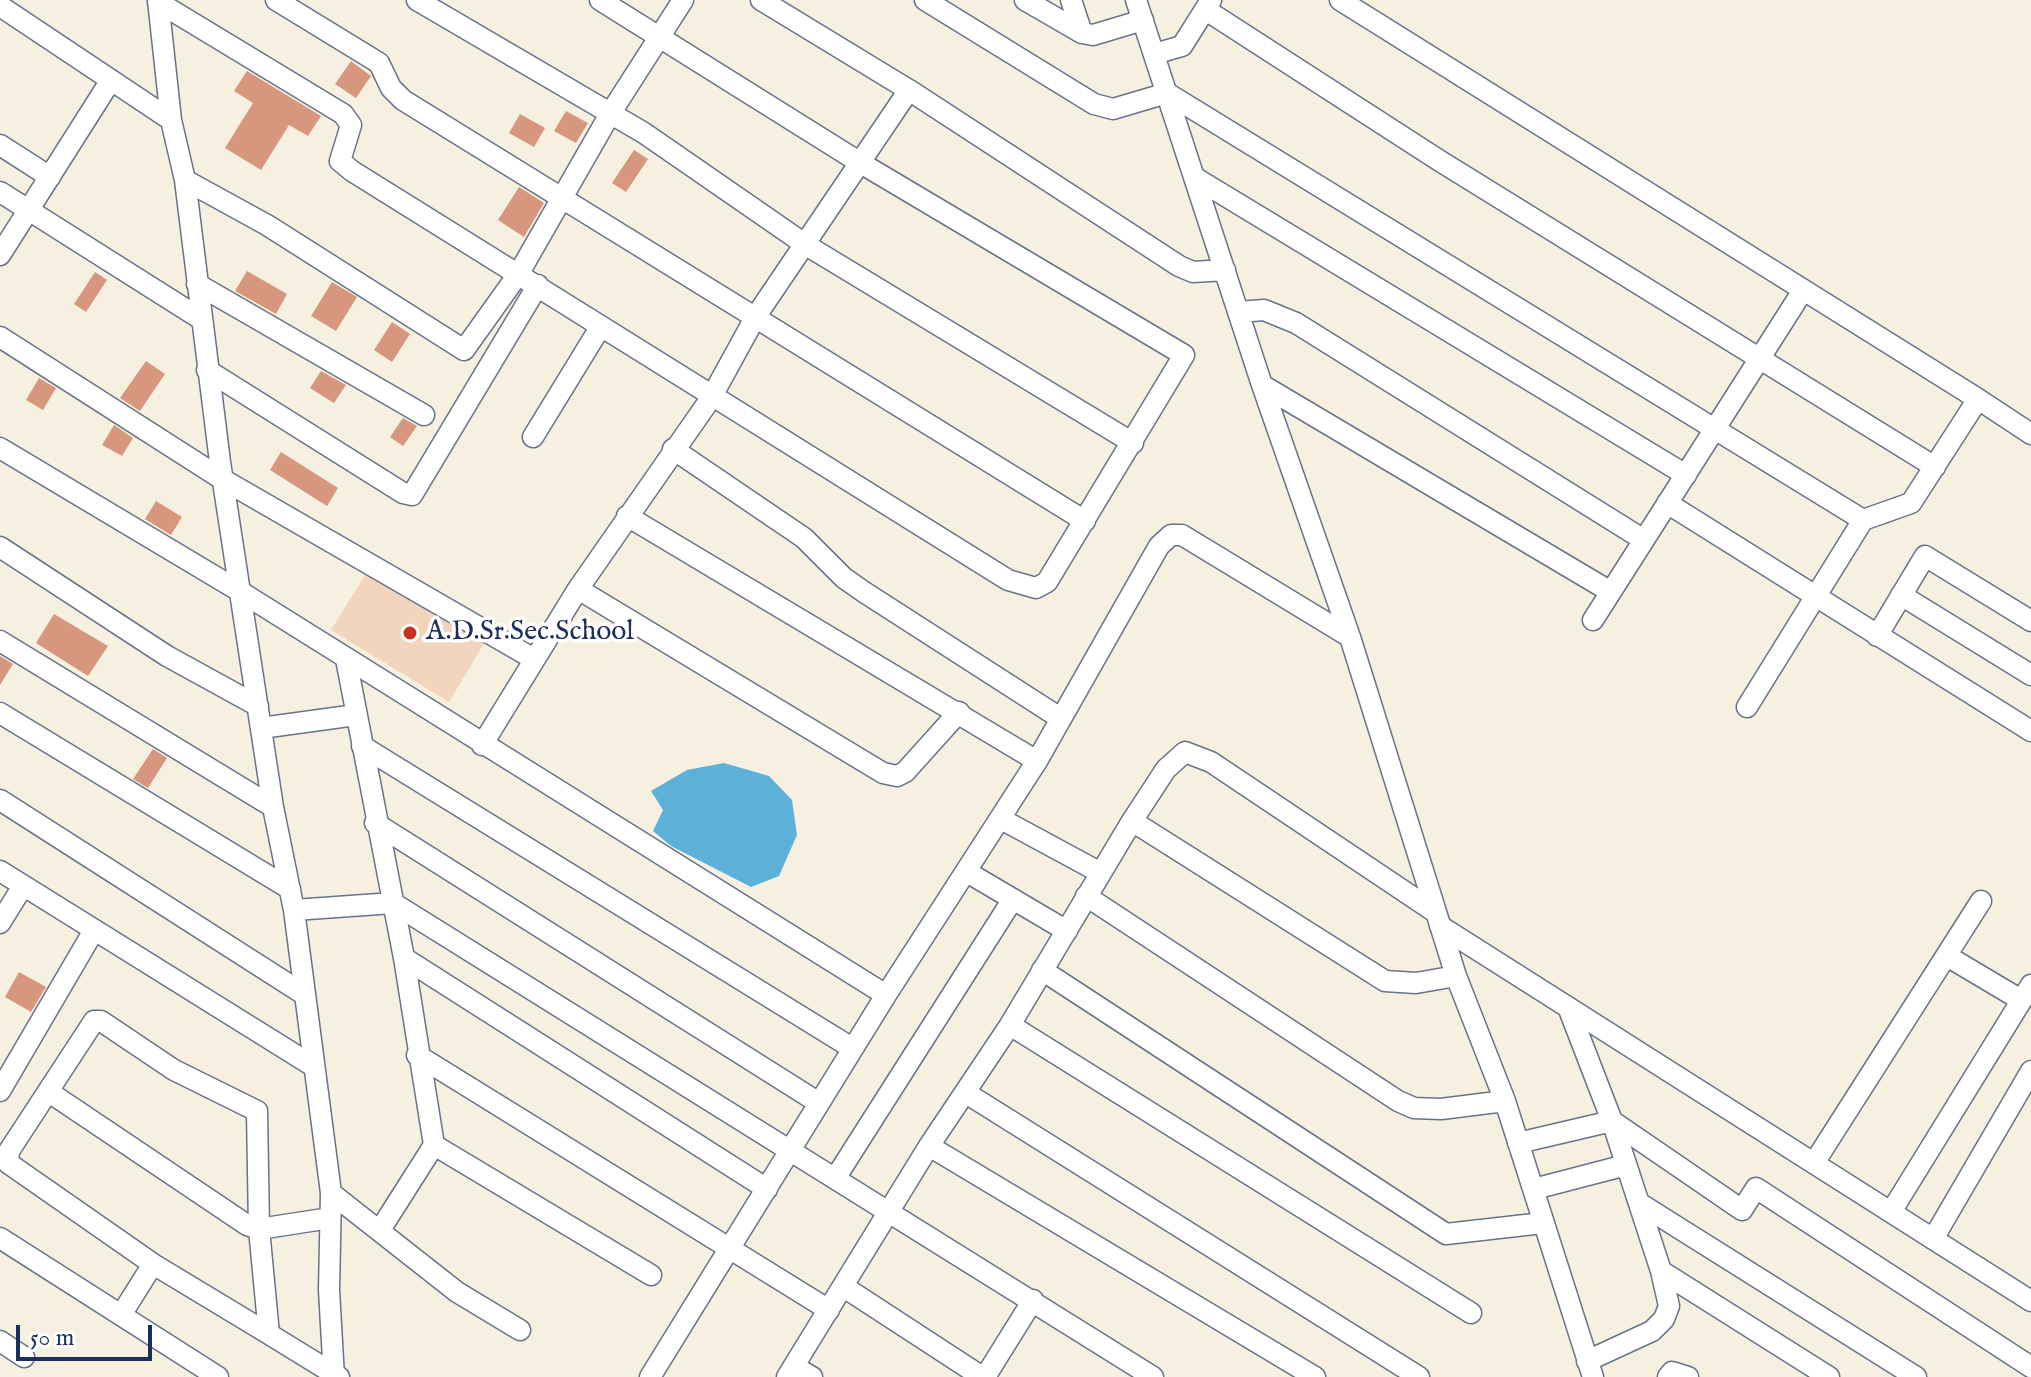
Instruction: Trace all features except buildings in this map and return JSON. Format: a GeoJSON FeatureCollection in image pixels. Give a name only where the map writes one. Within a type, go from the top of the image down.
{"type":"FeatureCollection","features":[{"type":"Feature","properties":{"kind":"street"},"geometry":{"type":"LineString","coordinates":[[276,0],[379,63],[391,88],[403,100],[1085,521]]}},
{"type":"Feature","properties":{"kind":"street"},"geometry":{"type":"LineString","coordinates":[[417,0],[610,114],[806,245],[1133,443]]}},
{"type":"Feature","properties":{"kind":"street"},"geometry":{"type":"LineString","coordinates":[[158,1],[343,114],[351,125],[340,155],[344,165],[538,285],[711,398],[1008,580],[1036,588],[1047,582],[1184,355],[859,162],[600,0]]}},
{"type":"Feature","properties":{"kind":"street"},"geometry":{"type":"LineString","coordinates":[[185,180],[267,225],[464,350],[519,273],[610,114],[683,0]]}},
{"type":"Feature","properties":{"kind":"street"},"geometry":{"type":"LineString","coordinates":[[761,0],[909,90],[1179,266],[1193,272],[1225,270]]}},
{"type":"Feature","properties":{"kind":"street"},"geometry":{"type":"LineString","coordinates":[[925,0],[1094,104],[1113,109],[1167,93],[1863,520]]}},
{"type":"Feature","properties":{"kind":"street"},"geometry":{"type":"LineString","coordinates":[[1025,0],[1082,33],[1093,35],[1140,10],[1262,385],[1350,637],[1437,919],[1505,1101],[1590,1369],[1652,1331],[1664,1319],[1669,1306],[1661,1271],[1612,1121],[1568,1007]]}},
{"type":"Feature","properties":{"kind":"street"},"geometry":{"type":"LineString","coordinates":[[1071,0],[1082,33]]}},
{"type":"Feature","properties":{"kind":"street"},"geometry":{"type":"LineString","coordinates":[[1340,0],[2031,434]]}},
{"type":"Feature","properties":{"kind":"street"},"geometry":{"type":"LineString","coordinates":[[158,1],[171,120],[185,180],[222,479],[273,807],[294,910],[302,993],[331,1193],[329,1290],[336,1376]]}},
{"type":"Feature","properties":{"kind":"street"},"geometry":{"type":"LineString","coordinates":[[1154,54],[1182,46],[1208,5],[1440,161],[1935,467]]}},
{"type":"Feature","properties":{"kind":"street"},"geometry":{"type":"LineString","coordinates":[[0,6],[171,120]]}},
{"type":"Feature","properties":{"kind":"street"},"geometry":{"type":"LineString","coordinates":[[0,255],[111,80]]}},
{"type":"Feature","properties":{"kind":"street"},"geometry":{"type":"LineString","coordinates":[[482,745],[578,589],[711,398],[756,316],[909,90]]}},
{"type":"Feature","properties":{"kind":"street"},"geometry":{"type":"LineString","coordinates":[[0,145],[50,177]]}},
{"type":"Feature","properties":{"kind":"street"},"geometry":{"type":"LineString","coordinates":[[1194,177],[1686,475]]}},
{"type":"Feature","properties":{"kind":"street"},"geometry":{"type":"LineString","coordinates":[[0,192],[201,319]]}},
{"type":"Feature","properties":{"kind":"street"},"geometry":{"type":"LineString","coordinates":[[197,284],[424,415]]}},
{"type":"Feature","properties":{"kind":"street"},"geometry":{"type":"LineString","coordinates":[[207,370],[403,493],[412,495],[538,285]]}},
{"type":"Feature","properties":{"kind":"street"},"geometry":{"type":"LineString","coordinates":[[1593,620],[1802,292]]}},
{"type":"Feature","properties":{"kind":"street"},"geometry":{"type":"LineString","coordinates":[[1238,312],[1264,310],[1296,323],[1644,540]]}},
{"type":"Feature","properties":{"kind":"street"},"geometry":{"type":"LineString","coordinates":[[533,437],[601,326]]}},
{"type":"Feature","properties":{"kind":"street"},"geometry":{"type":"LineString","coordinates":[[0,337],[222,479],[534,659]]}},
{"type":"Feature","properties":{"kind":"street"},"geometry":{"type":"LineString","coordinates":[[1262,385],[1611,592]]}},
{"type":"Feature","properties":{"kind":"street"},"geometry":{"type":"LineString","coordinates":[[1747,707],[1863,520],[1911,503],[1978,399]]}},
{"type":"Feature","properties":{"kind":"street"},"geometry":{"type":"LineString","coordinates":[[0,448],[241,592],[886,995]]}},
{"type":"Feature","properties":{"kind":"street"},"geometry":{"type":"LineString","coordinates":[[673,449],[804,538],[844,578],[864,592],[1060,718]]}},
{"type":"Feature","properties":{"kind":"street"},"geometry":{"type":"LineString","coordinates":[[1667,503],[2031,731]]}},
{"type":"Feature","properties":{"kind":"street"},"geometry":{"type":"LineString","coordinates":[[627,516],[1037,761]]}},
{"type":"Feature","properties":{"kind":"street"},"geometry":{"type":"LineString","coordinates":[[650,1377],[732,1250],[852,1048],[1037,761],[1144,568],[1171,535],[1182,535],[1350,637]]}},
{"type":"Feature","properties":{"kind":"street"},"geometry":{"type":"LineString","coordinates":[[0,547],[167,656],[258,706]]}},
{"type":"Feature","properties":{"kind":"street"},"geometry":{"type":"LineString","coordinates":[[1877,636],[1925,556],[2031,621]]}},
{"type":"Feature","properties":{"kind":"street"},"geometry":{"type":"LineString","coordinates":[[578,589],[883,773],[897,776],[905,772],[959,712]]}},
{"type":"Feature","properties":{"kind":"street"},"geometry":{"type":"LineString","coordinates":[[1901,595],[2031,675]]}},
{"type":"Feature","properties":{"kind":"street"},"geometry":{"type":"LineString","coordinates":[[0,641],[273,807]]}},
{"type":"Feature","properties":{"kind":"street"},"geometry":{"type":"LineString","coordinates":[[346,659],[375,823],[404,958],[417,1055],[434,1145],[380,1230]]}},
{"type":"Feature","properties":{"kind":"street"},"geometry":{"type":"LineString","coordinates":[[0,713],[290,889]]}},
{"type":"Feature","properties":{"kind":"street"},"geometry":{"type":"LineString","coordinates":[[261,728],[356,715]]}},
{"type":"Feature","properties":{"kind":"street"},"geometry":{"type":"LineString","coordinates":[[362,746],[852,1048]]}},
{"type":"Feature","properties":{"kind":"street"},"geometry":{"type":"LineString","coordinates":[[798,1374],[829,1310],[929,1146],[1010,1025],[1132,821],[1174,760],[1185,752],[1198,755],[1568,1007],[2031,1301]]}},
{"type":"Feature","properties":{"kind":"street"},"geometry":{"type":"LineString","coordinates":[[0,800],[302,993]]}},
{"type":"Feature","properties":{"kind":"street"},"geometry":{"type":"LineString","coordinates":[[1001,819],[1101,873]]}},
{"type":"Feature","properties":{"kind":"street"},"geometry":{"type":"LineString","coordinates":[[1132,821],[1385,981],[1416,983],[1456,976]]}},
{"type":"Feature","properties":{"kind":"street"},"geometry":{"type":"LineString","coordinates":[[375,823],[819,1103]]}},
{"type":"Feature","properties":{"kind":"street"},"geometry":{"type":"LineString","coordinates":[[0,871],[93,932],[313,1066]]}},
{"type":"Feature","properties":{"kind":"street"},"geometry":{"type":"LineString","coordinates":[[967,872],[1067,931]]}},
{"type":"Feature","properties":{"kind":"street"},"geometry":{"type":"LineString","coordinates":[[0,923],[23,886]]}},
{"type":"Feature","properties":{"kind":"street"},"geometry":{"type":"LineString","coordinates":[[1086,896],[1414,1108],[1441,1109],[1505,1101]]}},
{"type":"Feature","properties":{"kind":"street"},"geometry":{"type":"LineString","coordinates":[[836,1177],[1013,899]]}},
{"type":"Feature","properties":{"kind":"street"},"geometry":{"type":"LineString","coordinates":[[1814,1163],[1981,901]]}},
{"type":"Feature","properties":{"kind":"street"},"geometry":{"type":"LineString","coordinates":[[294,910],[393,903],[892,1211],[1153,1377]]}},
{"type":"Feature","properties":{"kind":"street"},"geometry":{"type":"LineString","coordinates":[[0,1091],[93,932]]}},
{"type":"Feature","properties":{"kind":"street"},"geometry":{"type":"LineString","coordinates":[[1891,1212],[2026,992],[1947,956]]}},
{"type":"Feature","properties":{"kind":"street"},"geometry":{"type":"LineString","coordinates":[[404,958],[767,1189]]}},
{"type":"Feature","properties":{"kind":"street"},"geometry":{"type":"LineString","coordinates":[[1042,970],[1446,1234],[1543,1223]]}},
{"type":"Feature","properties":{"kind":"street"},"geometry":{"type":"LineString","coordinates":[[269,1334],[259,1229],[257,1111],[174,1070],[98,1020],[9,1151],[8,1163],[153,1264],[336,1376]]}},
{"type":"Feature","properties":{"kind":"street"},"geometry":{"type":"LineString","coordinates":[[1010,1025],[1471,1313]]}},
{"type":"Feature","properties":{"kind":"street"},"geometry":{"type":"LineString","coordinates":[[417,1055],[829,1310]]}},
{"type":"Feature","properties":{"kind":"street"},"geometry":{"type":"LineString","coordinates":[[1933,1239],[2031,1071]]}},
{"type":"Feature","properties":{"kind":"street"},"geometry":{"type":"LineString","coordinates":[[49,1092],[247,1225],[259,1229],[330,1218]]}},
{"type":"Feature","properties":{"kind":"street"},"geometry":{"type":"LineString","coordinates":[[966,1093],[1419,1377]]}},
{"type":"Feature","properties":{"kind":"street"},"geometry":{"type":"LineString","coordinates":[[1518,1143],[1612,1121],[1742,1210],[1756,1188],[2031,1366],[2024,1377]]}},
{"type":"Feature","properties":{"kind":"street"},"geometry":{"type":"LineString","coordinates":[[434,1145],[651,1275]]}},
{"type":"Feature","properties":{"kind":"street"},"geometry":{"type":"LineString","coordinates":[[929,1146],[1315,1377]]}},
{"type":"Feature","properties":{"kind":"street"},"geometry":{"type":"LineString","coordinates":[[1534,1189],[1626,1165]]}},
{"type":"Feature","properties":{"kind":"street"},"geometry":{"type":"LineString","coordinates":[[331,1193],[457,1292],[520,1330]]}},
{"type":"Feature","properties":{"kind":"street"},"geometry":{"type":"LineString","coordinates":[[1639,1203],[1916,1377]]}},
{"type":"Feature","properties":{"kind":"street"},"geometry":{"type":"LineString","coordinates":[[0,1238],[207,1374]]}},
{"type":"Feature","properties":{"kind":"street"},"geometry":{"type":"LineString","coordinates":[[121,1315],[153,1264]]}},
{"type":"Feature","properties":{"kind":"street"},"geometry":{"type":"LineString","coordinates":[[1661,1271],[1829,1377]]}},
{"type":"Feature","properties":{"kind":"street"},"geometry":{"type":"LineString","coordinates":[[844,1287],[984,1377],[1033,1300]]}},
{"type":"Feature","properties":{"kind":"street"},"geometry":{"type":"LineString","coordinates":[[0,1341],[24,1357]]}},
{"type":"Feature","properties":{"kind":"street"},"geometry":{"type":"LineString","coordinates":[[1668,1377],[1672,1372],[1688,1377]]}},
{"type":"Feature","properties":{"kind":"shaded area","name":"A.D.Sr.Sec.School"},"geometry":{"type":"Polygon","coordinates":[[[372,564],[489,635],[449,702],[331,630],[372,564]]]}},
{"type":"Feature","properties":{"kind":"water"},"geometry":{"type":"Polygon","coordinates":[[[724,763],[769,776],[792,800],[797,835],[779,876],[751,887],[671,846],[653,831],[663,810],[651,791],[687,770],[724,763]]]}},
{"type":"Feature","properties":{"kind":"place","name":"A.D.Sr.Sec.School"},"geometry":{"type":"Point","coordinates":[410,633]}}]}
